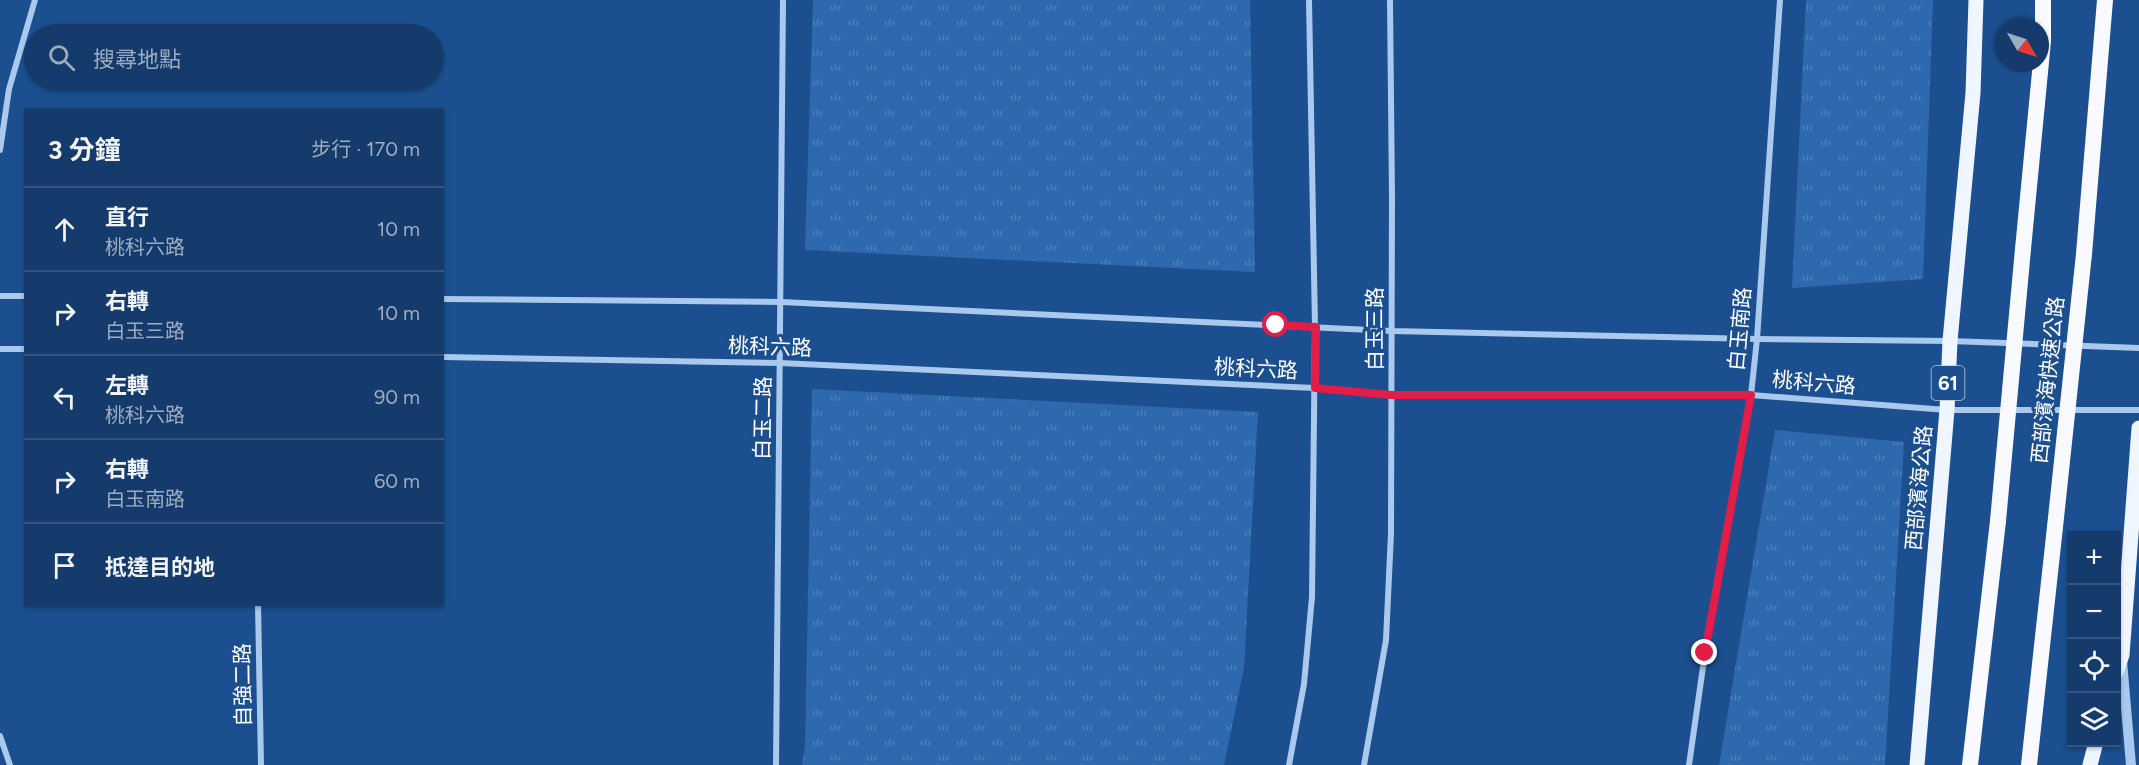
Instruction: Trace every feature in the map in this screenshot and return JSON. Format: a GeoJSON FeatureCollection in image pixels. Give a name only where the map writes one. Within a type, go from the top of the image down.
{"type":"FeatureCollection","features":[{"type":"Feature","properties":{"kind":"highway","name":"西部濱海快速公路"},"geometry":{"type":"LineString","coordinates":[[1970,765],[1998,521],[2043,41],[2043,0]]}},
{"type":"Feature","properties":{"kind":"highway","name":"西部濱海快速公路"},"geometry":{"type":"LineString","coordinates":[[2029,765],[2084,254],[2104,0]]}},
{"type":"Feature","properties":{"kind":"main road","name":"西部濱海公路"},"geometry":{"type":"LineString","coordinates":[[1917,765],[1947,410],[1950,340],[1973,93],[1976,0]]}},
{"type":"Feature","properties":{"kind":"main road"},"geometry":{"type":"LineString","coordinates":[[2121,658],[2139,428]]}},
{"type":"Feature","properties":{"kind":"main road"},"geometry":{"type":"LineString","coordinates":[[2090,765],[2095,747]]}},
{"type":"Feature","properties":{"kind":"street"},"geometry":{"type":"LineString","coordinates":[[27,24],[34,0]]}},
{"type":"Feature","properties":{"kind":"street","name":"白玉二路"},"geometry":{"type":"LineString","coordinates":[[776,765],[783,0]]}},
{"type":"Feature","properties":{"kind":"street"},"geometry":{"type":"LineString","coordinates":[[1289,765],[1304,684],[1312,597],[1316,327],[1309,0]]}},
{"type":"Feature","properties":{"kind":"street","name":"白玉三路"},"geometry":{"type":"LineString","coordinates":[[1364,765],[1386,640],[1391,534],[1390,0]]}},
{"type":"Feature","properties":{"kind":"street","name":"白玉南路"},"geometry":{"type":"LineString","coordinates":[[1689,765],[1705,653],[1751,395],[1757,339],[1780,0]]}},
{"type":"Feature","properties":{"kind":"street"},"geometry":{"type":"LineString","coordinates":[[0,150],[9,89],[24,36]]}},
{"type":"Feature","properties":{"kind":"street"},"geometry":{"type":"LineString","coordinates":[[0,296],[24,296]]}},
{"type":"Feature","properties":{"kind":"street","name":"桃科六路"},"geometry":{"type":"LineString","coordinates":[[444,299],[781,302],[1392,331],[1757,339],[1950,340],[2139,348]]}},
{"type":"Feature","properties":{"kind":"street"},"geometry":{"type":"LineString","coordinates":[[0,349],[24,349]]}},
{"type":"Feature","properties":{"kind":"street","name":"桃科六路"},"geometry":{"type":"LineString","coordinates":[[444,357],[780,363],[1315,388],[1391,395],[1751,395],[1947,410],[2139,410]]}},
{"type":"Feature","properties":{"kind":"street","name":"自強二路"},"geometry":{"type":"LineString","coordinates":[[258,606],[261,765]]}},
{"type":"Feature","properties":{"kind":"street"},"geometry":{"type":"LineString","coordinates":[[2122,655],[2131,765]]}},
{"type":"Feature","properties":{"kind":"street"},"geometry":{"type":"LineString","coordinates":[[0,736],[10,765]]}},
{"type":"Feature","properties":{"kind":"green space"},"geometry":{"type":"Polygon","coordinates":[[[813,0],[1250,0],[1255,272],[805,250],[813,0]]]}},
{"type":"Feature","properties":{"kind":"green space"},"geometry":{"type":"Polygon","coordinates":[[[1806,0],[1933,0],[1923,279],[1792,288],[1806,0]]]}},
{"type":"Feature","properties":{"kind":"green space"},"geometry":{"type":"Polygon","coordinates":[[[812,389],[1258,412],[1244,668],[1224,765],[802,765],[805,746],[812,389]]]}},
{"type":"Feature","properties":{"kind":"green space"},"geometry":{"type":"Polygon","coordinates":[[[1775,430],[1904,442],[1885,765],[1719,765],[1775,430]]]}},
{"type":"Feature","properties":{"kind":"route"},"geometry":{"type":"LineString","coordinates":[[1276,325],[1316,327],[1315,388],[1391,395],[1751,395],[1705,653]]}}]}
